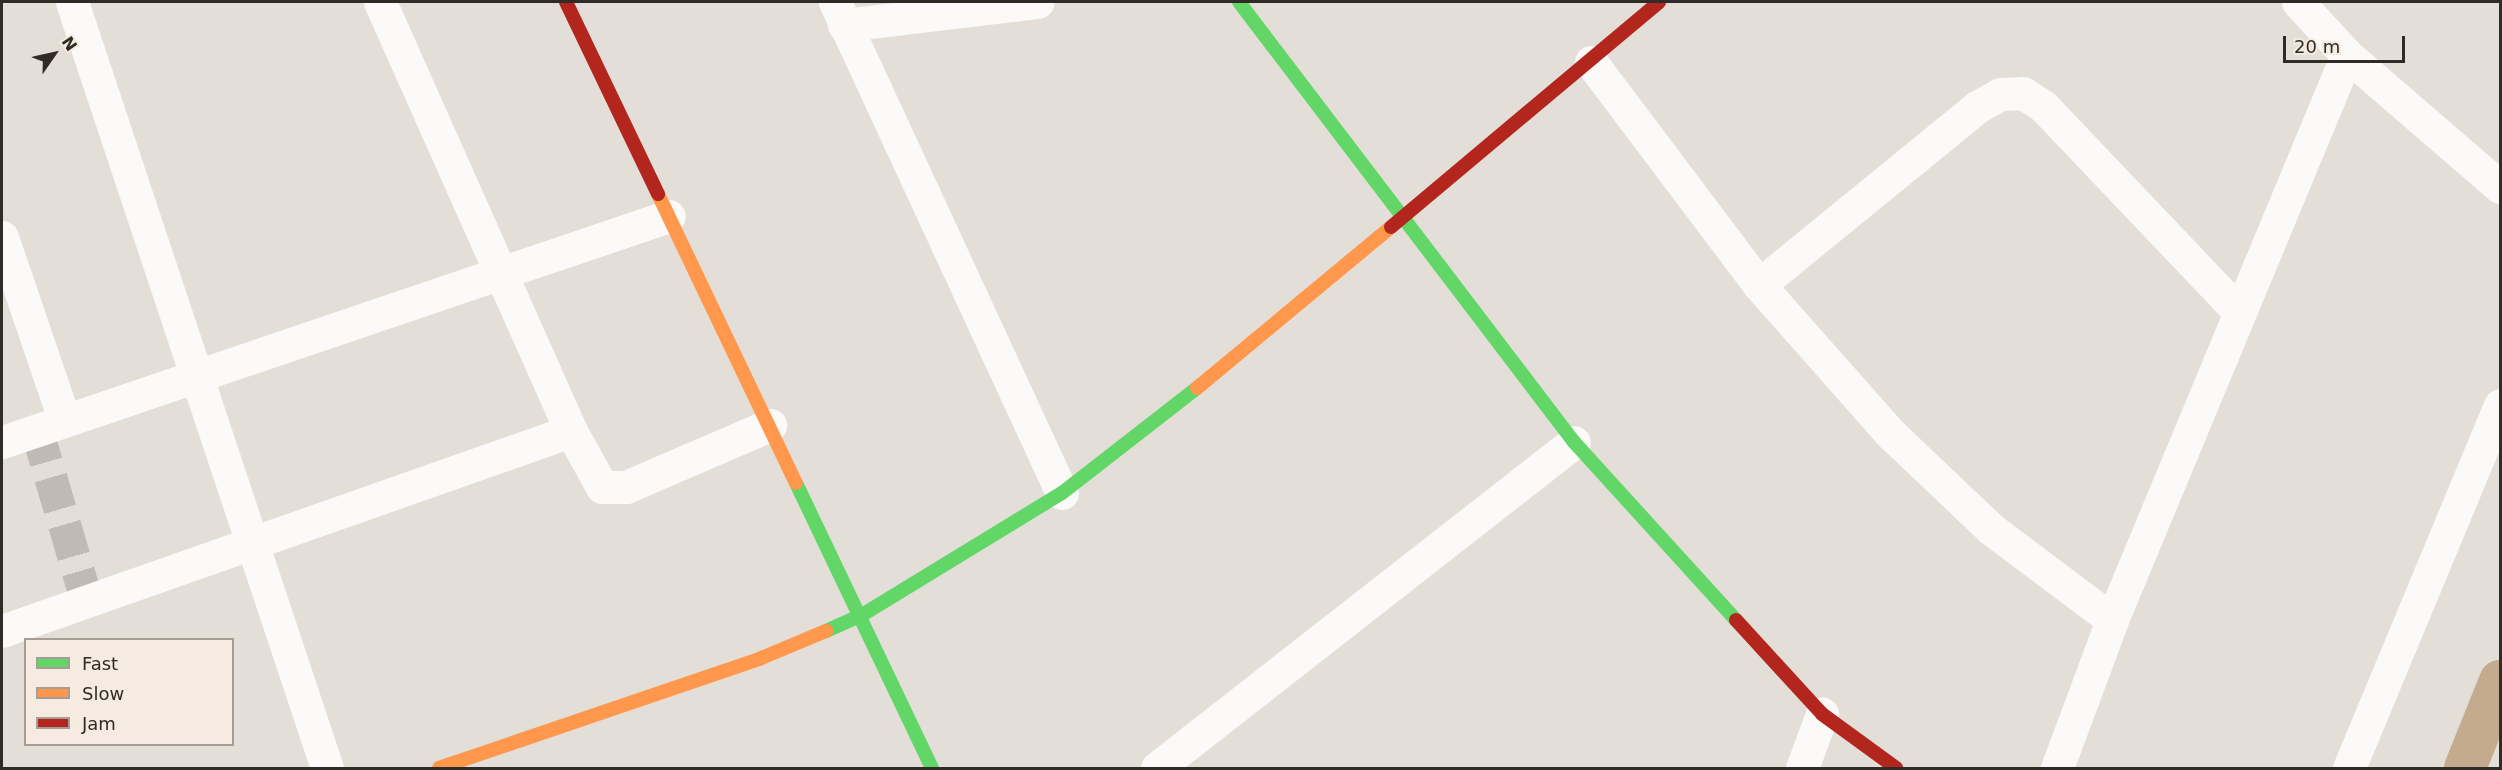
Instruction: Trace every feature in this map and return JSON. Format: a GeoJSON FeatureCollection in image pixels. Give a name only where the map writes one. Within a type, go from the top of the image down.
{"type":"FeatureCollection","features":[{"type":"Feature","properties":{"kind":"street"},"geometry":{"type":"LineString","coordinates":[[72,2],[255,542],[327,768]]}},
{"type":"Feature","properties":{"kind":"street"},"geometry":{"type":"LineString","coordinates":[[380,2],[593,476],[613,490],[770,425]]}},
{"type":"Feature","properties":{"kind":"street"},"geometry":{"type":"LineString","coordinates":[[566,2],[861,615],[932,768]]}},
{"type":"Feature","properties":{"kind":"street"},"geometry":{"type":"LineString","coordinates":[[1038,2],[840,14],[1062,492]]}},
{"type":"Feature","properties":{"kind":"street"},"geometry":{"type":"LineString","coordinates":[[1239,2],[1401,220],[1574,442],[1822,714],[1896,768]]}},
{"type":"Feature","properties":{"kind":"street"},"geometry":{"type":"LineString","coordinates":[[439,768],[654,698],[861,615],[1062,492],[1401,220],[1591,62],[1659,2]]}},
{"type":"Feature","properties":{"kind":"street"},"geometry":{"type":"LineString","coordinates":[[2298,2],[2347,55],[2500,187]]}},
{"type":"Feature","properties":{"kind":"street"},"geometry":{"type":"LineString","coordinates":[[2057,768],[2112,620],[2347,55]]}},
{"type":"Feature","properties":{"kind":"street"},"geometry":{"type":"LineString","coordinates":[[1591,62],[1759,285],[1891,434],[1991,529],[2112,620]]}},
{"type":"Feature","properties":{"kind":"street"},"geometry":{"type":"LineString","coordinates":[[1759,285],[1977,107],[2000,94],[2023,93],[2043,106],[2239,312]]}},
{"type":"Feature","properties":{"kind":"street"},"geometry":{"type":"LineString","coordinates":[[2,442],[64,419],[198,376],[501,271],[669,216]]}},
{"type":"Feature","properties":{"kind":"street"},"geometry":{"type":"LineString","coordinates":[[4,255],[64,419]]}},
{"type":"Feature","properties":{"kind":"street"},"geometry":{"type":"LineString","coordinates":[[2349,768],[2500,405]]}},
{"type":"Feature","properties":{"kind":"street"},"geometry":{"type":"LineString","coordinates":[[2,632],[571,431]]}},
{"type":"Feature","properties":{"kind":"street"},"geometry":{"type":"LineString","coordinates":[[1157,768],[1190,759],[1574,442]]}},
{"type":"Feature","properties":{"kind":"street"},"geometry":{"type":"LineString","coordinates":[[1802,768],[1822,714]]}},
{"type":"Feature","properties":{"kind":"waterway"},"geometry":{"type":"LineString","coordinates":[[2465,768],[2500,681]]}},
{"type":"Feature","properties":{"kind":"tunnel"},"geometry":{"type":"LineString","coordinates":[[37,430],[87,601]]}},
{"type":"Feature","properties":{"kind":"traffic: fast"},"geometry":{"type":"LineString","coordinates":[[1239,2],[1574,442],[1736,620]]}},
{"type":"Feature","properties":{"kind":"traffic: fast"},"geometry":{"type":"LineString","coordinates":[[826,631],[862,615],[1062,493],[1197,388]]}},
{"type":"Feature","properties":{"kind":"traffic: fast"},"geometry":{"type":"LineString","coordinates":[[796,483],[932,768]]}},
{"type":"Feature","properties":{"kind":"traffic: slow"},"geometry":{"type":"LineString","coordinates":[[658,194],[796,483]]}},
{"type":"Feature","properties":{"kind":"traffic: slow"},"geometry":{"type":"LineString","coordinates":[[1197,388],[1391,227]]}},
{"type":"Feature","properties":{"kind":"traffic: slow"},"geometry":{"type":"LineString","coordinates":[[439,768],[759,659],[826,631]]}},
{"type":"Feature","properties":{"kind":"traffic: jam"},"geometry":{"type":"LineString","coordinates":[[566,2],[658,194]]}},
{"type":"Feature","properties":{"kind":"traffic: jam"},"geometry":{"type":"LineString","coordinates":[[1391,227],[1659,2]]}},
{"type":"Feature","properties":{"kind":"traffic: jam"},"geometry":{"type":"LineString","coordinates":[[1736,620],[1822,714],[1896,768]]}}]}
